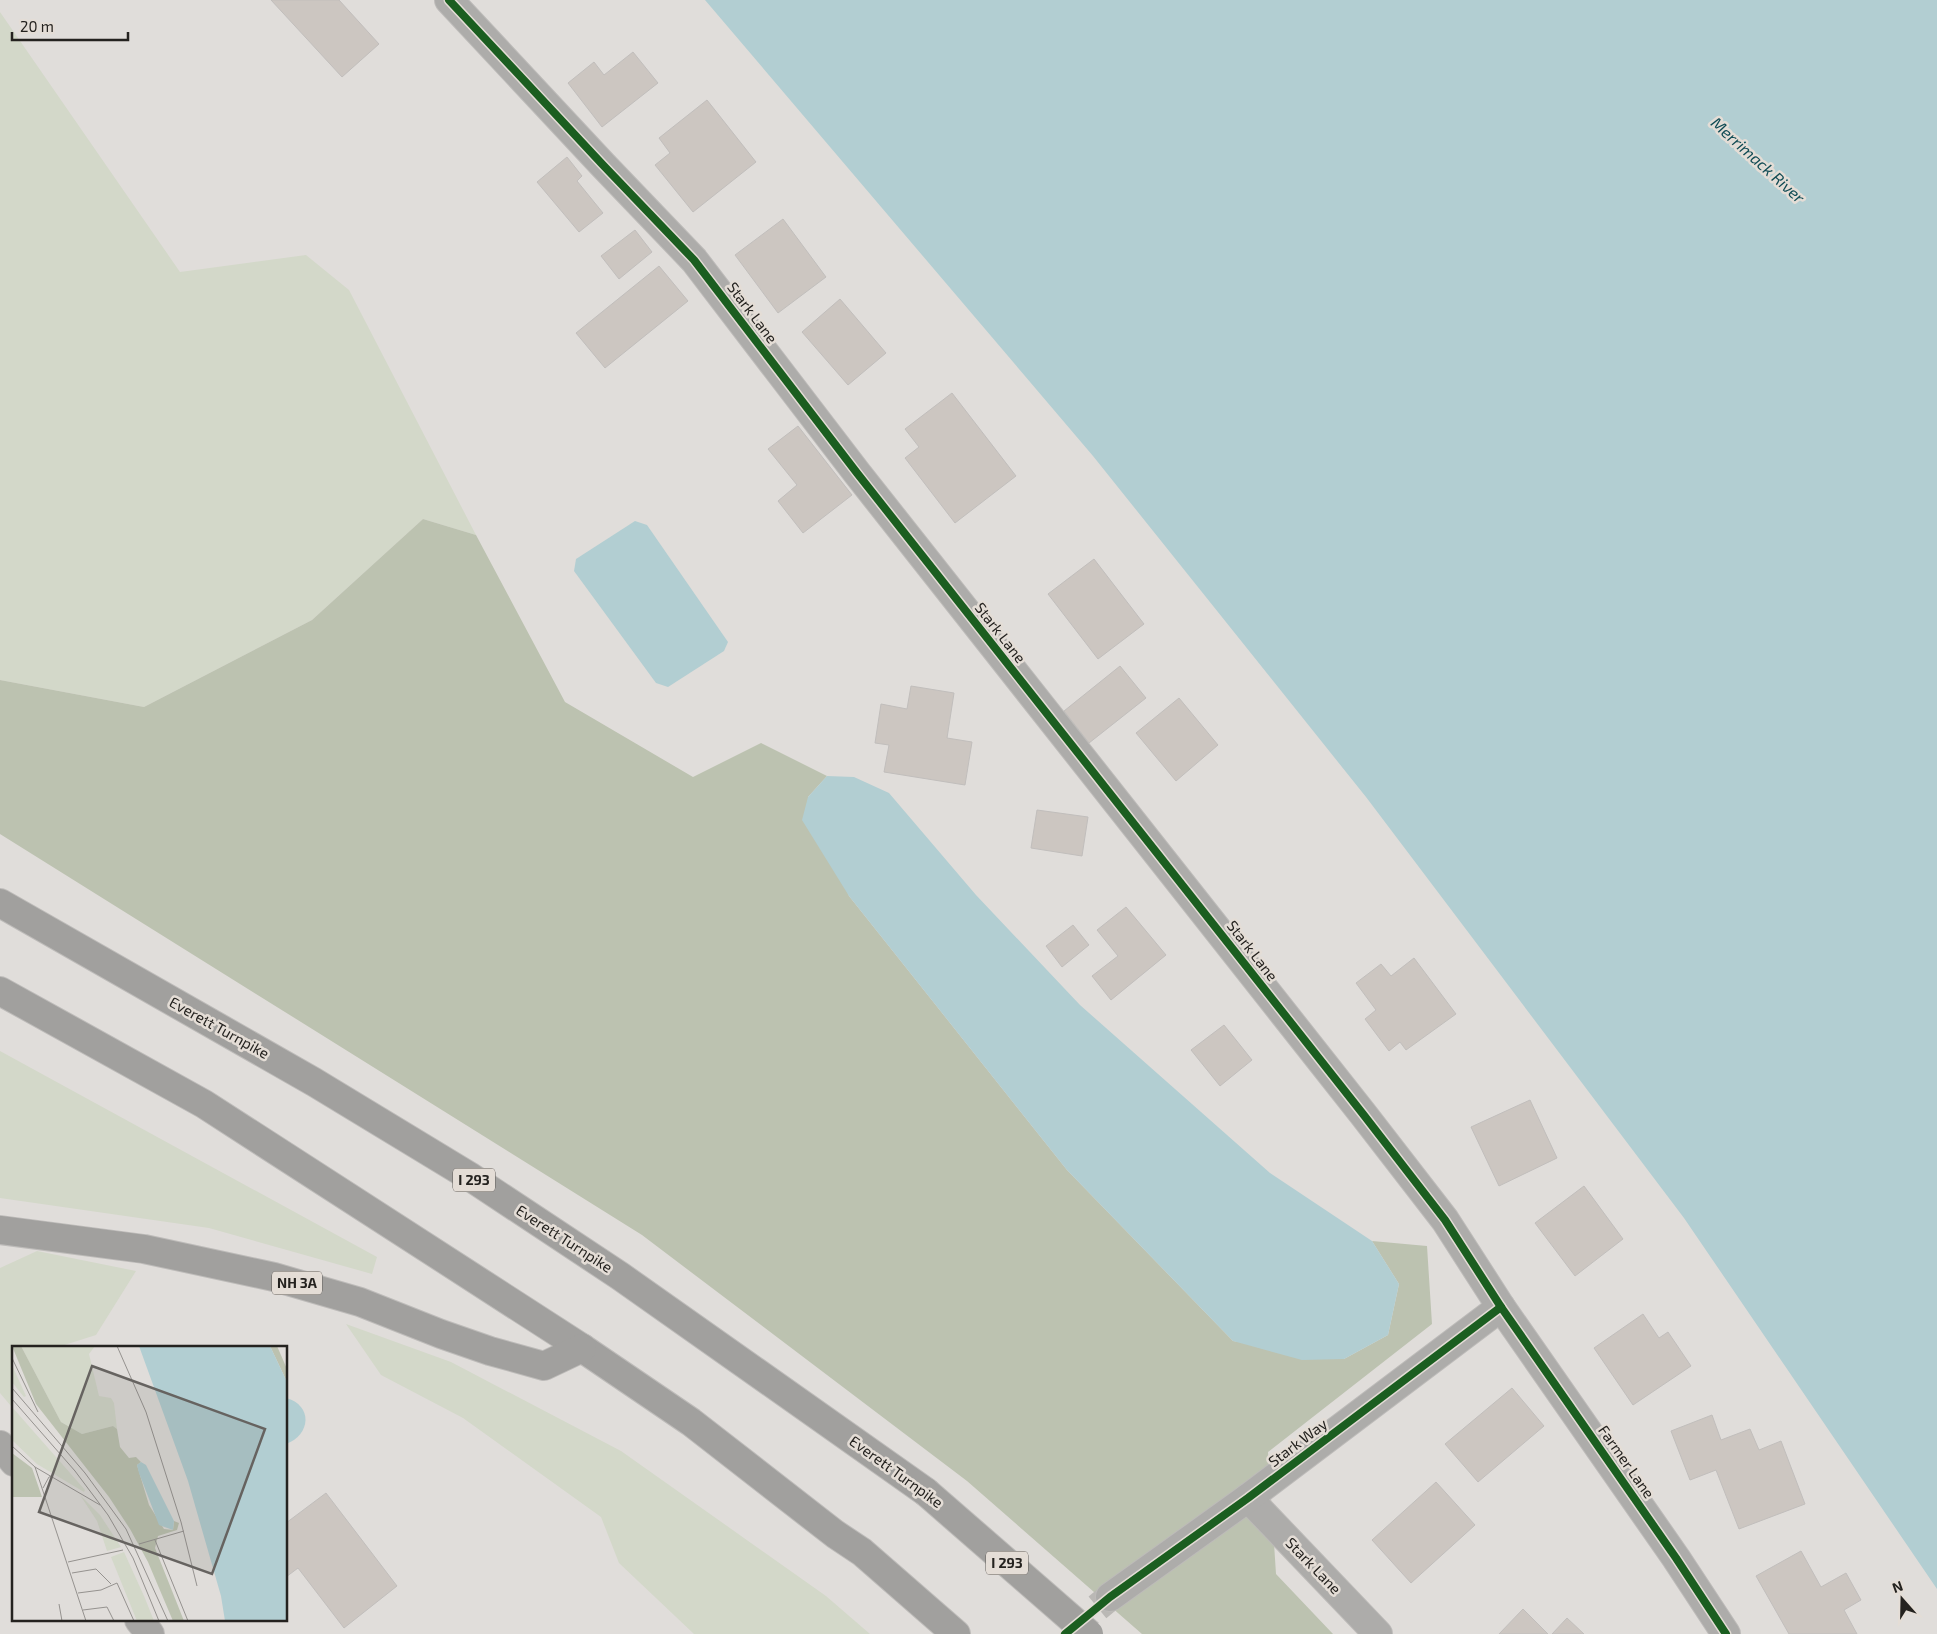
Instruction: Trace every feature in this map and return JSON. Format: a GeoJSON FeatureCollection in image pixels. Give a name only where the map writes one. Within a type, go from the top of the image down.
{"type":"FeatureCollection","features":[{"type":"Feature","properties":{"kind":"highway","name":"Everett Turnpike"},"geometry":{"type":"LineString","coordinates":[[0,903],[314,1082],[469,1176],[620,1276],[926,1492],[1089,1634]]}},
{"type":"Feature","properties":{"kind":"highway"},"geometry":{"type":"LineString","coordinates":[[0,991],[204,1104],[582,1348],[691,1422],[834,1534],[862,1552],[956,1634]]}},
{"type":"Feature","properties":{"kind":"highway","name":"NH 3A"},"geometry":{"type":"LineString","coordinates":[[3,1233],[144,1249],[274,1277],[360,1302],[441,1334],[490,1351],[544,1366],[582,1348]]}},
{"type":"Feature","properties":{"kind":"main road"},"geometry":{"type":"LineString","coordinates":[[0,1445],[12,1460]]}},
{"type":"Feature","properties":{"kind":"main road"},"geometry":{"type":"LineString","coordinates":[[141,1622],[150,1634]]}},
{"type":"Feature","properties":{"kind":"street","name":"Stark Lane"},"geometry":{"type":"LineString","coordinates":[[449,0],[694,260],[863,481],[1363,1114],[1444,1220],[1501,1307]]}},
{"type":"Feature","properties":{"kind":"street","name":"Stark Way"},"geometry":{"type":"LineString","coordinates":[[1110,1597],[1248,1498],[1501,1307]]}},
{"type":"Feature","properties":{"kind":"street","name":"Farmer Lane"},"geometry":{"type":"LineString","coordinates":[[1501,1307],[1676,1558],[1726,1634]]}},
{"type":"Feature","properties":{"kind":"street","name":"Stark Lane"},"geometry":{"type":"LineString","coordinates":[[1248,1498],[1378,1634]]}},
{"type":"Feature","properties":{"kind":"green space"},"geometry":{"type":"Polygon","coordinates":[[[0,12],[180,272],[306,255],[349,290],[476,535],[423,519],[312,620],[144,707],[0,680],[0,12]]]}},
{"type":"Feature","properties":{"kind":"green space"},"geometry":{"type":"Polygon","coordinates":[[[423,519],[476,535],[565,702],[693,777],[761,743],[827,776],[808,797],[849,896],[1067,1170],[1233,1341],[1344,1359],[1388,1335],[1399,1284],[1372,1241],[1427,1246],[1432,1324],[1268,1452],[1276,1574],[1333,1634],[1142,1634],[967,1481],[642,1235],[0,834],[0,680],[144,707],[312,620],[423,519]]]}},
{"type":"Feature","properties":{"kind":"green space"},"geometry":{"type":"Polygon","coordinates":[[[0,1051],[377,1257],[372,1274],[209,1228],[0,1198],[0,1051]]]}},
{"type":"Feature","properties":{"kind":"green space"},"geometry":{"type":"Polygon","coordinates":[[[37,1251],[136,1271],[96,1335],[61,1346],[12,1346],[11,1406],[0,1393],[0,1268],[37,1251]]]}},
{"type":"Feature","properties":{"kind":"green space"},"geometry":{"type":"Polygon","coordinates":[[[346,1324],[451,1362],[621,1451],[826,1596],[870,1634],[694,1634],[619,1563],[601,1517],[463,1418],[381,1375],[346,1324]]]}},
{"type":"Feature","properties":{"kind":"water","name":"Merrimack River"},"geometry":{"type":"Polygon","coordinates":[[[705,0],[1937,0],[1937,1589],[1684,1218],[1366,797],[1093,456],[705,0]]]}},
{"type":"Feature","properties":{"kind":"water"},"geometry":{"type":"Polygon","coordinates":[[[635,521],[647,525],[728,642],[724,651],[668,687],[656,683],[574,571],[576,559],[635,521]]]}},
{"type":"Feature","properties":{"kind":"water"},"geometry":{"type":"Polygon","coordinates":[[[827,776],[854,777],[889,793],[976,895],[1080,1005],[1270,1173],[1372,1241],[1399,1284],[1388,1335],[1344,1359],[1302,1360],[1233,1341],[1067,1170],[849,896],[802,820],[808,797],[827,776]]]}},
{"type":"Feature","properties":{"kind":"water"},"geometry":{"type":"Polygon","coordinates":[[[288,1399],[301,1407],[306,1420],[300,1434],[288,1443],[288,1399]]]}},
{"type":"Feature","properties":{"kind":"building"},"geometry":{"type":"Polygon","coordinates":[[[271,0],[339,0],[379,44],[342,77],[271,0]]]}},
{"type":"Feature","properties":{"kind":"building"},"geometry":{"type":"Polygon","coordinates":[[[633,52],[658,83],[602,127],[568,83],[594,62],[604,75],[633,52]]]}},
{"type":"Feature","properties":{"kind":"building"},"geometry":{"type":"Polygon","coordinates":[[[707,100],[756,162],[693,212],[655,165],[670,153],[659,138],[707,100]]]}},
{"type":"Feature","properties":{"kind":"building"},"geometry":{"type":"Polygon","coordinates":[[[567,157],[582,176],[577,181],[603,213],[579,232],[537,182],[567,157]]]}},
{"type":"Feature","properties":{"kind":"building"},"geometry":{"type":"Polygon","coordinates":[[[783,219],[826,277],[778,313],[735,255],[783,219]]]}},
{"type":"Feature","properties":{"kind":"building"},"geometry":{"type":"Polygon","coordinates":[[[635,230],[652,252],[619,279],[601,256],[635,230]]]}},
{"type":"Feature","properties":{"kind":"building"},"geometry":{"type":"Polygon","coordinates":[[[659,266],[688,301],[605,368],[576,333],[659,266]]]}},
{"type":"Feature","properties":{"kind":"building"},"geometry":{"type":"Polygon","coordinates":[[[840,299],[886,353],[848,385],[802,332],[840,299]]]}},
{"type":"Feature","properties":{"kind":"building"},"geometry":{"type":"Polygon","coordinates":[[[952,393],[1016,476],[955,523],[905,458],[919,447],[905,429],[952,393]]]}},
{"type":"Feature","properties":{"kind":"building"},"geometry":{"type":"Polygon","coordinates":[[[798,426],[852,495],[803,533],[778,501],[797,485],[768,449],[798,426]]]}},
{"type":"Feature","properties":{"kind":"building"},"geometry":{"type":"Polygon","coordinates":[[[1094,559],[1144,624],[1098,659],[1048,594],[1094,559]]]}},
{"type":"Feature","properties":{"kind":"building"},"geometry":{"type":"Polygon","coordinates":[[[1120,666],[1146,698],[1089,743],[1064,711],[1120,666]]]}},
{"type":"Feature","properties":{"kind":"building"},"geometry":{"type":"Polygon","coordinates":[[[911,686],[954,693],[947,738],[972,742],[965,785],[884,772],[889,745],[875,743],[881,704],[907,709],[911,686]]]}},
{"type":"Feature","properties":{"kind":"building"},"geometry":{"type":"Polygon","coordinates":[[[1179,698],[1218,745],[1176,781],[1136,733],[1179,698]]]}},
{"type":"Feature","properties":{"kind":"building"},"geometry":{"type":"Polygon","coordinates":[[[1037,810],[1088,817],[1082,856],[1031,848],[1037,810]]]}},
{"type":"Feature","properties":{"kind":"building"},"geometry":{"type":"Polygon","coordinates":[[[1126,907],[1166,955],[1111,1000],[1092,976],[1118,956],[1097,930],[1126,907]]]}},
{"type":"Feature","properties":{"kind":"building"},"geometry":{"type":"Polygon","coordinates":[[[1073,925],[1089,945],[1062,967],[1046,946],[1073,925]]]}},
{"type":"Feature","properties":{"kind":"building"},"geometry":{"type":"Polygon","coordinates":[[[1414,958],[1456,1014],[1406,1050],[1400,1042],[1389,1051],[1365,1019],[1376,1010],[1356,983],[1381,964],[1391,976],[1414,958]]]}},
{"type":"Feature","properties":{"kind":"building"},"geometry":{"type":"Polygon","coordinates":[[[1224,1025],[1252,1060],[1220,1086],[1191,1050],[1224,1025]]]}},
{"type":"Feature","properties":{"kind":"building"},"geometry":{"type":"Polygon","coordinates":[[[1530,1100],[1557,1158],[1499,1186],[1471,1127],[1530,1100]]]}},
{"type":"Feature","properties":{"kind":"building"},"geometry":{"type":"Polygon","coordinates":[[[1584,1186],[1623,1239],[1575,1276],[1535,1223],[1584,1186]]]}},
{"type":"Feature","properties":{"kind":"building"},"geometry":{"type":"Polygon","coordinates":[[[1643,1314],[1659,1338],[1668,1332],[1691,1366],[1633,1405],[1594,1348],[1643,1314]]]}},
{"type":"Feature","properties":{"kind":"building"},"geometry":{"type":"Polygon","coordinates":[[[1512,1388],[1544,1426],[1478,1482],[1445,1444],[1512,1388]]]}},
{"type":"Feature","properties":{"kind":"building"},"geometry":{"type":"Polygon","coordinates":[[[1712,1415],[1721,1440],[1750,1429],[1759,1450],[1781,1441],[1805,1504],[1739,1529],[1716,1470],[1690,1480],[1671,1431],[1712,1415]]]}},
{"type":"Feature","properties":{"kind":"building"},"geometry":{"type":"Polygon","coordinates":[[[1436,1482],[1475,1525],[1411,1583],[1372,1540],[1436,1482]]]}},
{"type":"Feature","properties":{"kind":"building"},"geometry":{"type":"Polygon","coordinates":[[[326,1493],[397,1586],[344,1628],[298,1568],[288,1576],[288,1522],[326,1493]]]}},
{"type":"Feature","properties":{"kind":"building"},"geometry":{"type":"Polygon","coordinates":[[[1801,1551],[1821,1587],[1846,1573],[1861,1600],[1844,1610],[1857,1634],[1789,1634],[1756,1576],[1801,1551]]]}},
{"type":"Feature","properties":{"kind":"building"},"geometry":{"type":"Polygon","coordinates":[[[1523,1609],[1548,1634],[1499,1634],[1523,1609]]]}},
{"type":"Feature","properties":{"kind":"building"},"geometry":{"type":"Polygon","coordinates":[[[1567,1618],[1584,1634],[1552,1634],[1567,1618]]]}},
{"type":"Feature","properties":{"kind":"tunnel"},"geometry":{"type":"LineString","coordinates":[[1065,1634],[1110,1597]]}},
{"type":"Feature","properties":{"kind":"cycle path"},"geometry":{"type":"LineString","coordinates":[[449,0],[694,260],[857,473],[1363,1114],[1445,1220],[1501,1307],[1676,1558],[1726,1634]]}},
{"type":"Feature","properties":{"kind":"cycle path"},"geometry":{"type":"LineString","coordinates":[[1065,1634],[1110,1597],[1248,1498],[1501,1307]]}}]}
